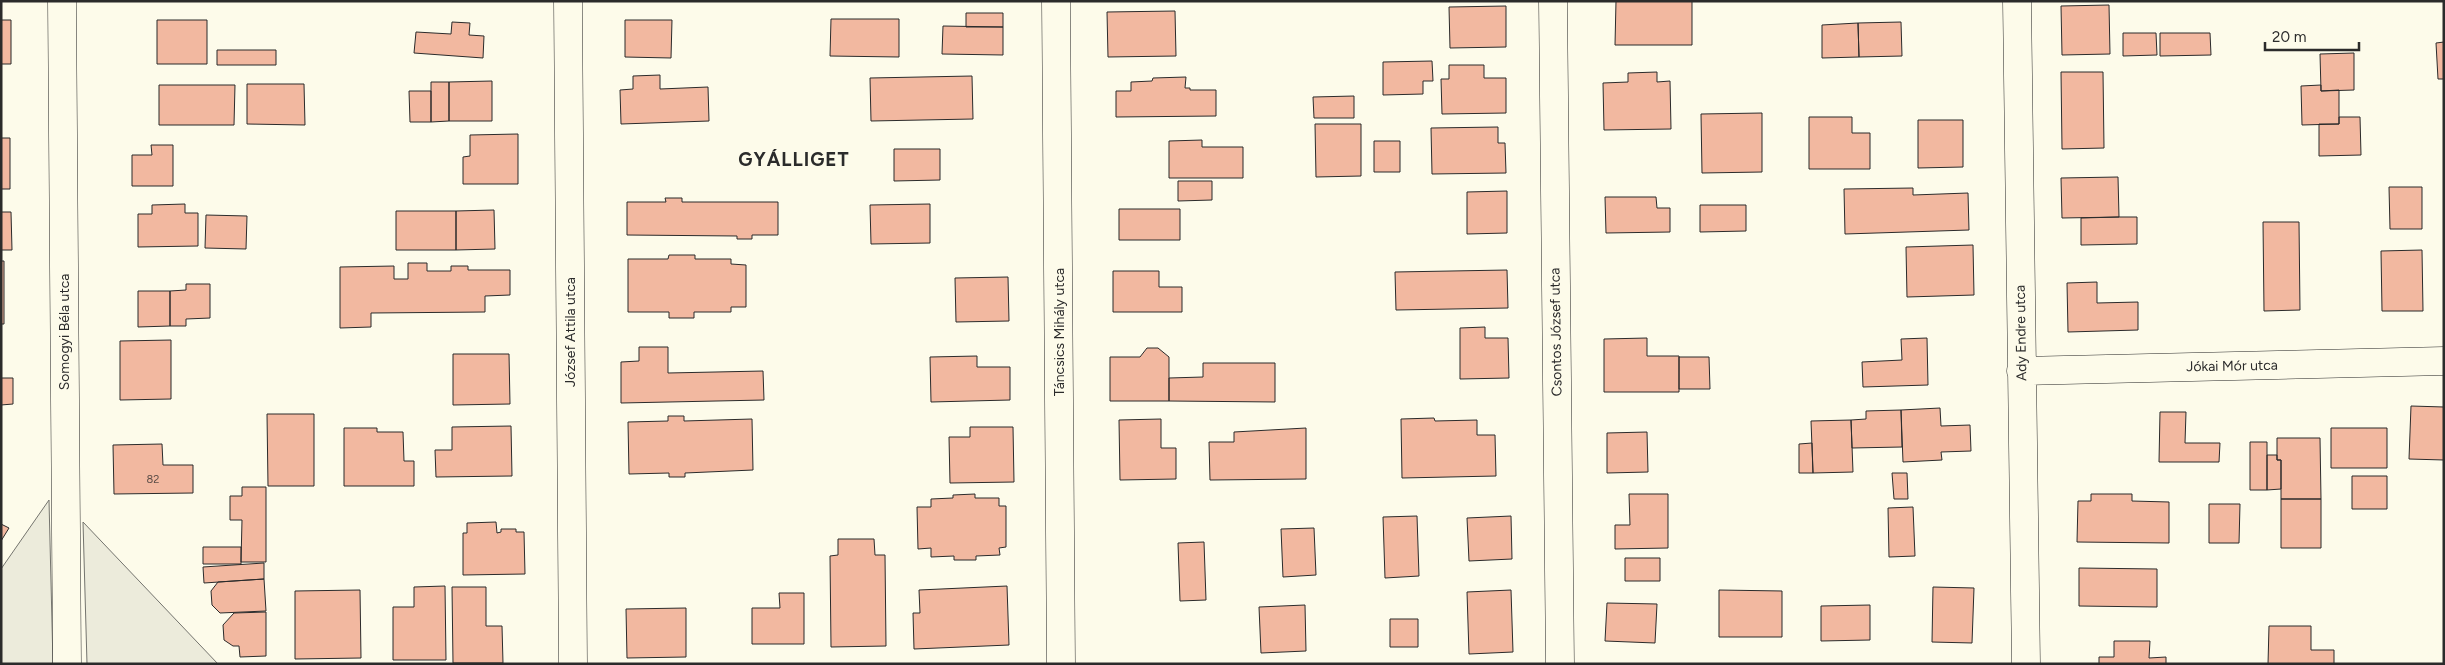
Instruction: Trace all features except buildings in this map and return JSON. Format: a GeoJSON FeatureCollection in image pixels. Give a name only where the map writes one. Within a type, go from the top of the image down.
{"type":"FeatureCollection","features":[{"type":"Feature","properties":{"kind":"street","name":"Somogyi Béla utca"},"geometry":{"type":"LineString","coordinates":[[62,1],[67,664]]}},
{"type":"Feature","properties":{"kind":"street","name":"József Attila utca"},"geometry":{"type":"LineString","coordinates":[[568,1],[573,664]]}},
{"type":"Feature","properties":{"kind":"street","name":"Táncsics Mihály utca"},"geometry":{"type":"LineString","coordinates":[[1056,1],[1061,664]]}},
{"type":"Feature","properties":{"kind":"street","name":"Csontos József utca"},"geometry":{"type":"LineString","coordinates":[[1553,1],[1560,664]]}},
{"type":"Feature","properties":{"kind":"street","name":"Ady Endre utca"},"geometry":{"type":"LineString","coordinates":[[2018,1],[2026,664]]}},
{"type":"Feature","properties":{"kind":"street","name":"Jókai Mór utca"},"geometry":{"type":"LineString","coordinates":[[2021,371],[2444,361]]}},
{"type":"Feature","properties":{"kind":"shaded area"},"geometry":{"type":"Polygon","coordinates":[[[49,500],[53,664],[1,664],[1,569],[49,500]]]}},
{"type":"Feature","properties":{"kind":"shaded area"},"geometry":{"type":"Polygon","coordinates":[[[83,522],[218,664],[87,664],[83,522]]]}},
{"type":"Feature","properties":{"kind":"district","name":"GYÁLLIGET"},"geometry":{"type":"Point","coordinates":[794,159]}}]}
